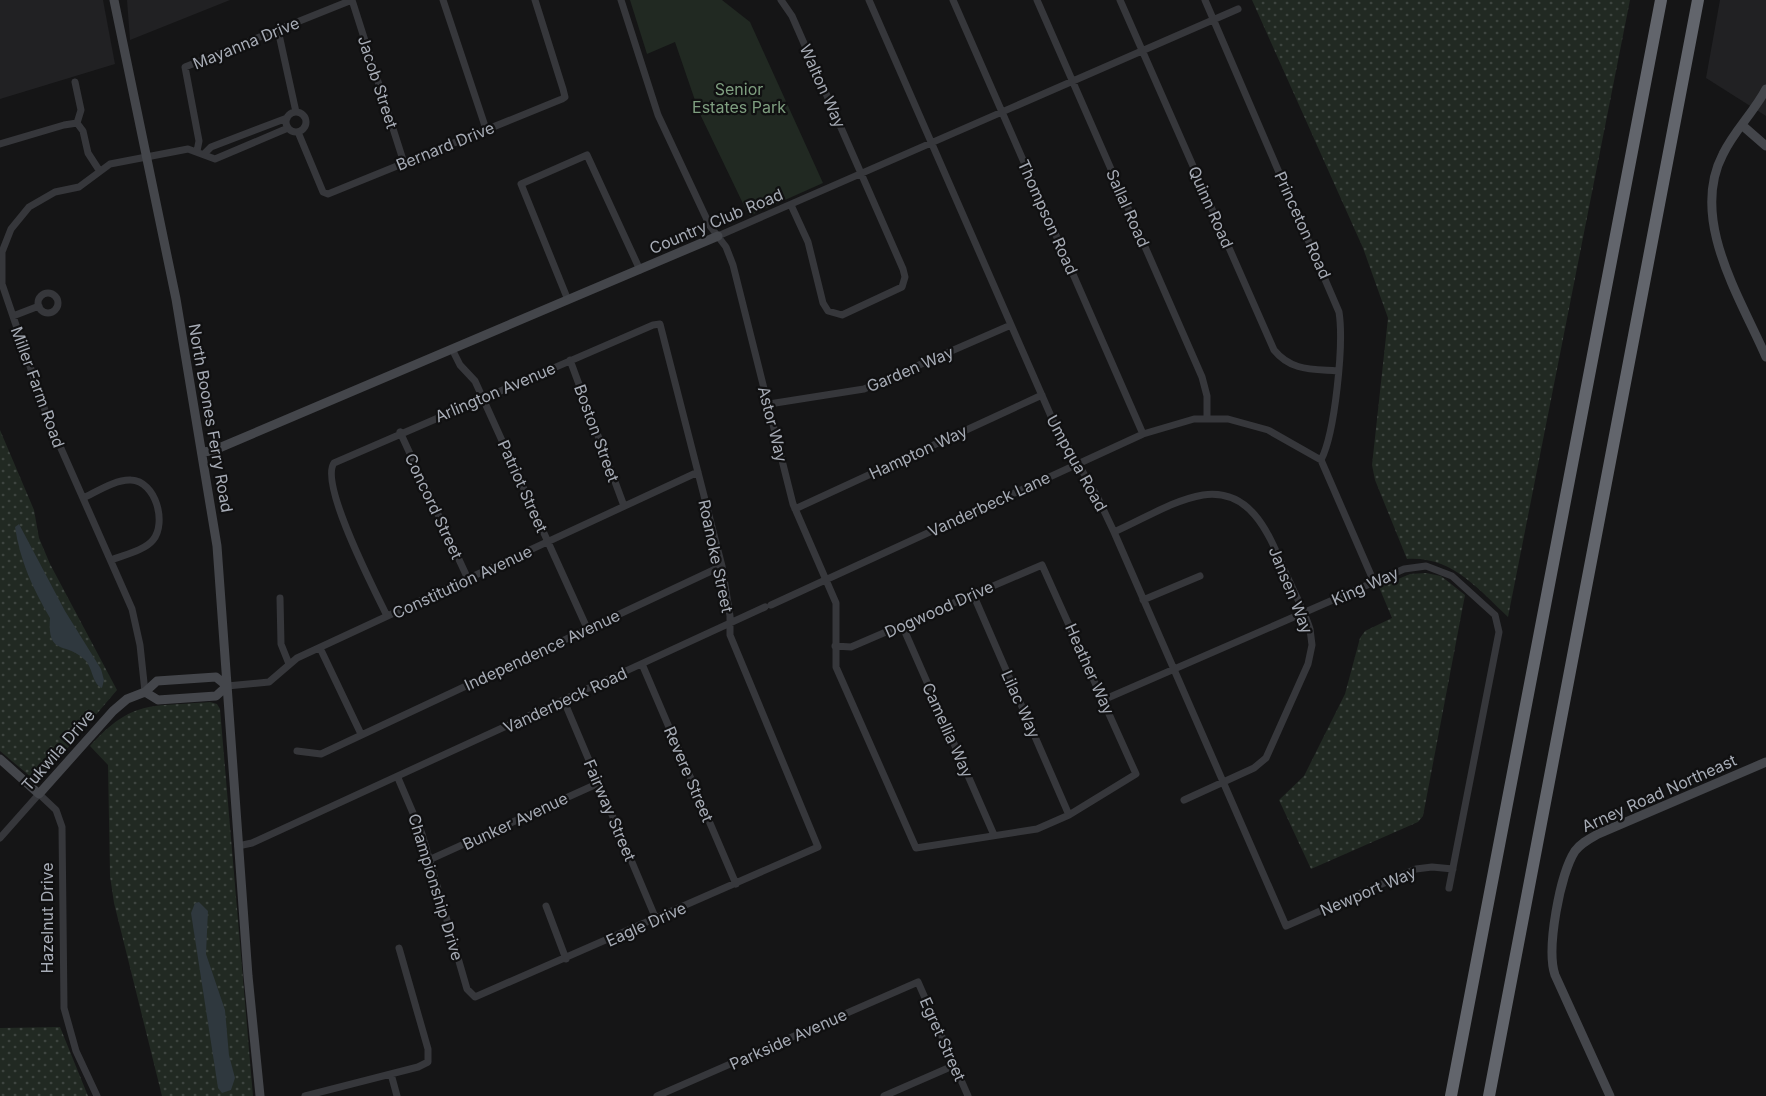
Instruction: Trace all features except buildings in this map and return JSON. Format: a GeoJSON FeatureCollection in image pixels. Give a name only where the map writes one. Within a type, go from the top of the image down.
{"type":"FeatureCollection","features":[{"type":"Feature","properties":{"kind":"highway"},"geometry":{"type":"LineString","coordinates":[[1451,1096],[1661,0]]}},
{"type":"Feature","properties":{"kind":"highway"},"geometry":{"type":"LineString","coordinates":[[1489,1096],[1698,0]]}},
{"type":"Feature","properties":{"kind":"main road","name":"North Boones Ferry Road"},"geometry":{"type":"LineString","coordinates":[[114,0],[176,298],[217,546],[238,846],[260,1096]]}},
{"type":"Feature","properties":{"kind":"main road"},"geometry":{"type":"LineString","coordinates":[[1766,89],[1728,145],[1718,164],[1712,191],[1712,221],[1718,247],[1766,357]]}},
{"type":"Feature","properties":{"kind":"main road"},"geometry":{"type":"LineString","coordinates":[[1743,126],[1766,146]]}},
{"type":"Feature","properties":{"kind":"main road","name":"Country Club Road"},"geometry":{"type":"LineString","coordinates":[[202,452],[212,451],[718,236]]}},
{"type":"Feature","properties":{"kind":"main road","name":"Tukwila Drive"},"geometry":{"type":"LineString","coordinates":[[39,794],[113,711],[128,699],[145,692],[157,681],[216,677],[227,686]]}},
{"type":"Feature","properties":{"kind":"main road"},"geometry":{"type":"LineString","coordinates":[[145,692],[158,700],[216,696],[227,686]]}},
{"type":"Feature","properties":{"kind":"main road","name":"Hazelnut Drive"},"geometry":{"type":"LineString","coordinates":[[0,759],[39,794]]}},
{"type":"Feature","properties":{"kind":"main road","name":"Arney Road Northeast"},"geometry":{"type":"LineString","coordinates":[[1610,1096],[1555,975],[1550,958],[1558,909],[1574,853],[1585,841],[1598,834],[1766,762]]}},
{"type":"Feature","properties":{"kind":"street","name":"Mayanna Drive"},"geometry":{"type":"LineString","coordinates":[[200,152],[185,67],[352,0]]}},
{"type":"Feature","properties":{"kind":"street","name":"Jacob Street"},"geometry":{"type":"LineString","coordinates":[[352,0],[404,163]]}},
{"type":"Feature","properties":{"kind":"street"},"geometry":{"type":"LineString","coordinates":[[444,0],[486,129]]}},
{"type":"Feature","properties":{"kind":"street","name":"Bernard Drive"},"geometry":{"type":"LineString","coordinates":[[298,132],[325,195],[565,96],[535,0]]}},
{"type":"Feature","properties":{"kind":"street","name":"Astor Way"},"geometry":{"type":"LineString","coordinates":[[621,0],[658,115],[710,226],[726,247],[736,274],[795,509],[836,603],[838,622],[835,660],[838,674],[916,848],[994,835]]}},
{"type":"Feature","properties":{"kind":"street","name":"Walton Way"},"geometry":{"type":"LineString","coordinates":[[781,0],[792,16],[904,273],[902,287],[842,315],[828,311],[823,303],[808,242],[791,205]]}},
{"type":"Feature","properties":{"kind":"street","name":"Umpqua Road"},"geometry":{"type":"LineString","coordinates":[[869,0],[1060,435],[1114,532],[1286,926]]}},
{"type":"Feature","properties":{"kind":"street","name":"Thompson Road"},"geometry":{"type":"LineString","coordinates":[[953,0],[1143,434]]}},
{"type":"Feature","properties":{"kind":"street","name":"Sallal Road"},"geometry":{"type":"LineString","coordinates":[[1036,0],[1202,377],[1207,396],[1207,418]]}},
{"type":"Feature","properties":{"kind":"street","name":"Quinn Road"},"geometry":{"type":"LineString","coordinates":[[1120,0],[1274,350],[1283,361],[1294,367],[1337,371]]}},
{"type":"Feature","properties":{"kind":"street","name":"Princeton Road"},"geometry":{"type":"LineString","coordinates":[[1205,0],[1337,305],[1341,333],[1329,442],[1321,460]]}},
{"type":"Feature","properties":{"kind":"street","name":"Country Club Road"},"geometry":{"type":"LineString","coordinates":[[718,236],[1238,9]]}},
{"type":"Feature","properties":{"kind":"street"},"geometry":{"type":"LineString","coordinates":[[278,30],[296,112]]}},
{"type":"Feature","properties":{"kind":"street"},"geometry":{"type":"LineString","coordinates":[[75,82],[81,110],[77,123]]}},
{"type":"Feature","properties":{"kind":"street"},"geometry":{"type":"LineString","coordinates":[[200,152],[287,118],[296,112],[303,114],[307,122],[303,130],[298,132],[288,128],[287,118]]}},
{"type":"Feature","properties":{"kind":"street"},"geometry":{"type":"LineString","coordinates":[[0,144],[64,124],[77,123]]}},
{"type":"Feature","properties":{"kind":"street"},"geometry":{"type":"LineString","coordinates":[[77,123],[83,131],[88,153],[99,170]]}},
{"type":"Feature","properties":{"kind":"street","name":"Miller Farm Road"},"geometry":{"type":"LineString","coordinates":[[145,692],[136,625],[111,560],[50,424],[13,316],[1,274],[3,236],[34,202],[55,192],[79,187],[99,170],[114,163],[184,149],[200,152],[215,159],[288,128]]}},
{"type":"Feature","properties":{"kind":"street"},"geometry":{"type":"LineString","coordinates":[[567,300],[521,184],[587,156],[640,270]]}},
{"type":"Feature","properties":{"kind":"street"},"geometry":{"type":"LineString","coordinates":[[13,316],[39,306]]}},
{"type":"Feature","properties":{"kind":"street","name":"Arlington Avenue"},"geometry":{"type":"LineString","coordinates":[[387,616],[344,523],[332,484],[332,466],[343,457],[400,432],[660,324]]}},
{"type":"Feature","properties":{"kind":"street","name":"Roanoke Street"},"geometry":{"type":"LineString","coordinates":[[660,324],[722,566],[730,635],[818,847]]}},
{"type":"Feature","properties":{"kind":"street","name":"Garden Way"},"geometry":{"type":"LineString","coordinates":[[769,404],[864,389],[1011,325]]}},
{"type":"Feature","properties":{"kind":"street","name":"Patriot Street"},"geometry":{"type":"LineString","coordinates":[[452,349],[460,366],[475,381],[587,628]]}},
{"type":"Feature","properties":{"kind":"street","name":"Boston Street"},"geometry":{"type":"LineString","coordinates":[[570,360],[624,506]]}},
{"type":"Feature","properties":{"kind":"street","name":"Hampton Way"},"geometry":{"type":"LineString","coordinates":[[795,509],[1042,395]]}},
{"type":"Feature","properties":{"kind":"street","name":"Vanderbeck Lane"},"geometry":{"type":"LineString","coordinates":[[768,606],[1077,463],[1174,423],[1207,418],[1228,419],[1259,427],[1321,460]]}},
{"type":"Feature","properties":{"kind":"street","name":"Concord Street"},"geometry":{"type":"LineString","coordinates":[[400,432],[468,579]]}},
{"type":"Feature","properties":{"kind":"street"},"geometry":{"type":"LineString","coordinates":[[1321,460],[1374,582]]}},
{"type":"Feature","properties":{"kind":"street","name":"Constitution Avenue"},"geometry":{"type":"LineString","coordinates":[[227,686],[269,682],[290,664],[320,648],[698,472]]}},
{"type":"Feature","properties":{"kind":"street"},"geometry":{"type":"LineString","coordinates":[[83,498],[130,480],[145,485],[152,493],[159,525],[156,535],[147,545],[111,560]]}},
{"type":"Feature","properties":{"kind":"street","name":"Jansen Way"},"geometry":{"type":"LineString","coordinates":[[1114,532],[1196,497],[1212,495],[1236,500],[1263,523],[1304,613],[1311,634],[1310,656],[1270,751],[1259,765],[1184,800]]}},
{"type":"Feature","properties":{"kind":"street","name":"Dogwood Drive"},"geometry":{"type":"LineString","coordinates":[[835,646],[851,647],[1042,565]]}},
{"type":"Feature","properties":{"kind":"street","name":"Heather Way"},"geometry":{"type":"LineString","coordinates":[[1042,565],[1136,774],[1069,815]]}},
{"type":"Feature","properties":{"kind":"street","name":"Independence Avenue"},"geometry":{"type":"LineString","coordinates":[[297,751],[321,754],[722,566]]}},
{"type":"Feature","properties":{"kind":"street","name":"King Way"},"geometry":{"type":"LineString","coordinates":[[1103,700],[1411,567],[1437,568],[1452,576],[1491,609],[1498,619],[1498,642],[1449,888]]}},
{"type":"Feature","properties":{"kind":"street"},"geometry":{"type":"LineString","coordinates":[[1143,600],[1200,576]]}},
{"type":"Feature","properties":{"kind":"street","name":"Lilac Way"},"geometry":{"type":"LineString","coordinates":[[973,594],[1069,815]]}},
{"type":"Feature","properties":{"kind":"street"},"geometry":{"type":"LineString","coordinates":[[280,598],[281,644],[290,664]]}},
{"type":"Feature","properties":{"kind":"street","name":"Vanderbeck Road"},"geometry":{"type":"LineString","coordinates":[[238,846],[249,844],[398,778],[768,606]]}},
{"type":"Feature","properties":{"kind":"street","name":"Camellia Way"},"geometry":{"type":"LineString","coordinates":[[902,625],[994,835]]}},
{"type":"Feature","properties":{"kind":"street"},"geometry":{"type":"LineString","coordinates":[[320,648],[361,734]]}},
{"type":"Feature","properties":{"kind":"street","name":"Revere Street"},"geometry":{"type":"LineString","coordinates":[[642,664],[736,884]]}},
{"type":"Feature","properties":{"kind":"street","name":"Fairway Street"},"geometry":{"type":"LineString","coordinates":[[564,700],[656,919]]}},
{"type":"Feature","properties":{"kind":"street","name":"Championship Drive"},"geometry":{"type":"LineString","coordinates":[[398,778],[416,817],[431,859],[465,983],[472,996]]}},
{"type":"Feature","properties":{"kind":"street","name":"Bunker Avenue"},"geometry":{"type":"LineString","coordinates":[[431,859],[599,783]]}},
{"type":"Feature","properties":{"kind":"street","name":"Tukwila Drive"},"geometry":{"type":"LineString","coordinates":[[0,838],[39,794]]}},
{"type":"Feature","properties":{"kind":"street","name":"Hazelnut Drive"},"geometry":{"type":"LineString","coordinates":[[39,794],[56,810],[62,823],[64,1008],[76,1051],[97,1096]]}},
{"type":"Feature","properties":{"kind":"street"},"geometry":{"type":"LineString","coordinates":[[994,835],[1037,829],[1069,815]]}},
{"type":"Feature","properties":{"kind":"street","name":"Eagle Drive"},"geometry":{"type":"LineString","coordinates":[[472,996],[484,995],[818,847]]}},
{"type":"Feature","properties":{"kind":"street","name":"Newport Way"},"geometry":{"type":"LineString","coordinates":[[1286,926],[1416,869],[1432,867],[1453,869]]}},
{"type":"Feature","properties":{"kind":"street"},"geometry":{"type":"LineString","coordinates":[[546,906],[566,959]]}},
{"type":"Feature","properties":{"kind":"street"},"geometry":{"type":"LineString","coordinates":[[304,1096],[418,1067],[428,1062],[428,1048],[399,948]]}},
{"type":"Feature","properties":{"kind":"street","name":"Egret Street"},"geometry":{"type":"LineString","coordinates":[[918,982],[968,1096]]}},
{"type":"Feature","properties":{"kind":"street","name":"Parkside Avenue"},"geometry":{"type":"LineString","coordinates":[[657,1096],[918,982]]}},
{"type":"Feature","properties":{"kind":"street"},"geometry":{"type":"LineString","coordinates":[[884,1096],[955,1065]]}},
{"type":"Feature","properties":{"kind":"street"},"geometry":{"type":"LineString","coordinates":[[391,1074],[397,1096]]}},
{"type":"Feature","properties":{"kind":"shaded area"},"geometry":{"type":"Polygon","coordinates":[[[0,0],[103,0],[115,64],[0,99],[0,0]]]}},
{"type":"Feature","properties":{"kind":"shaded area"},"geometry":{"type":"Polygon","coordinates":[[[127,0],[230,0],[130,40],[127,0]]]}},
{"type":"Feature","properties":{"kind":"shaded area"},"geometry":{"type":"Polygon","coordinates":[[[1720,0],[1766,0],[1766,116],[1706,78],[1720,0]]]}},
{"type":"Feature","properties":{"kind":"shaded area"},"geometry":{"type":"Polygon","coordinates":[[[19,524],[65,611],[101,669],[104,680],[102,688],[96,683],[85,660],[78,654],[59,646],[52,638],[50,618],[33,585],[20,551],[15,527],[19,524]]]}},
{"type":"Feature","properties":{"kind":"shaded area"},"geometry":{"type":"Polygon","coordinates":[[[199,902],[208,911],[206,954],[225,1010],[229,1055],[235,1078],[231,1090],[222,1093],[218,1088],[191,913],[195,903],[199,902]]]}},
{"type":"Feature","properties":{"kind":"green space","name":"Senior Estates Park"},"geometry":{"type":"Polygon","coordinates":[[[630,0],[722,0],[750,22],[823,183],[749,216],[699,112],[675,42],[647,54],[630,0]]]}},
{"type":"Feature","properties":{"kind":"green space"},"geometry":{"type":"Polygon","coordinates":[[[1252,0],[1630,0],[1508,617],[1475,586],[1451,569],[1423,559],[1407,559],[1375,480],[1372,465],[1388,318],[1363,248],[1252,0]]]}},
{"type":"Feature","properties":{"kind":"green space"},"geometry":{"type":"Polygon","coordinates":[[[0,430],[34,510],[39,538],[50,564],[117,690],[38,783],[0,751],[0,430]]]}},
{"type":"Feature","properties":{"kind":"green space"},"geometry":{"type":"Polygon","coordinates":[[[1426,573],[1441,576],[1465,595],[1423,816],[1418,822],[1311,869],[1279,800],[1304,776],[1345,694],[1360,638],[1365,631],[1392,618],[1379,587],[1410,574],[1426,573]]]}},
{"type":"Feature","properties":{"kind":"green space"},"geometry":{"type":"Polygon","coordinates":[[[210,702],[217,704],[220,709],[253,1096],[162,1096],[114,903],[110,876],[108,765],[90,746],[118,720],[144,708],[210,702]]]}},
{"type":"Feature","properties":{"kind":"green space"},"geometry":{"type":"Polygon","coordinates":[[[60,1027],[88,1096],[0,1096],[0,1028],[60,1027]]]}}]}
